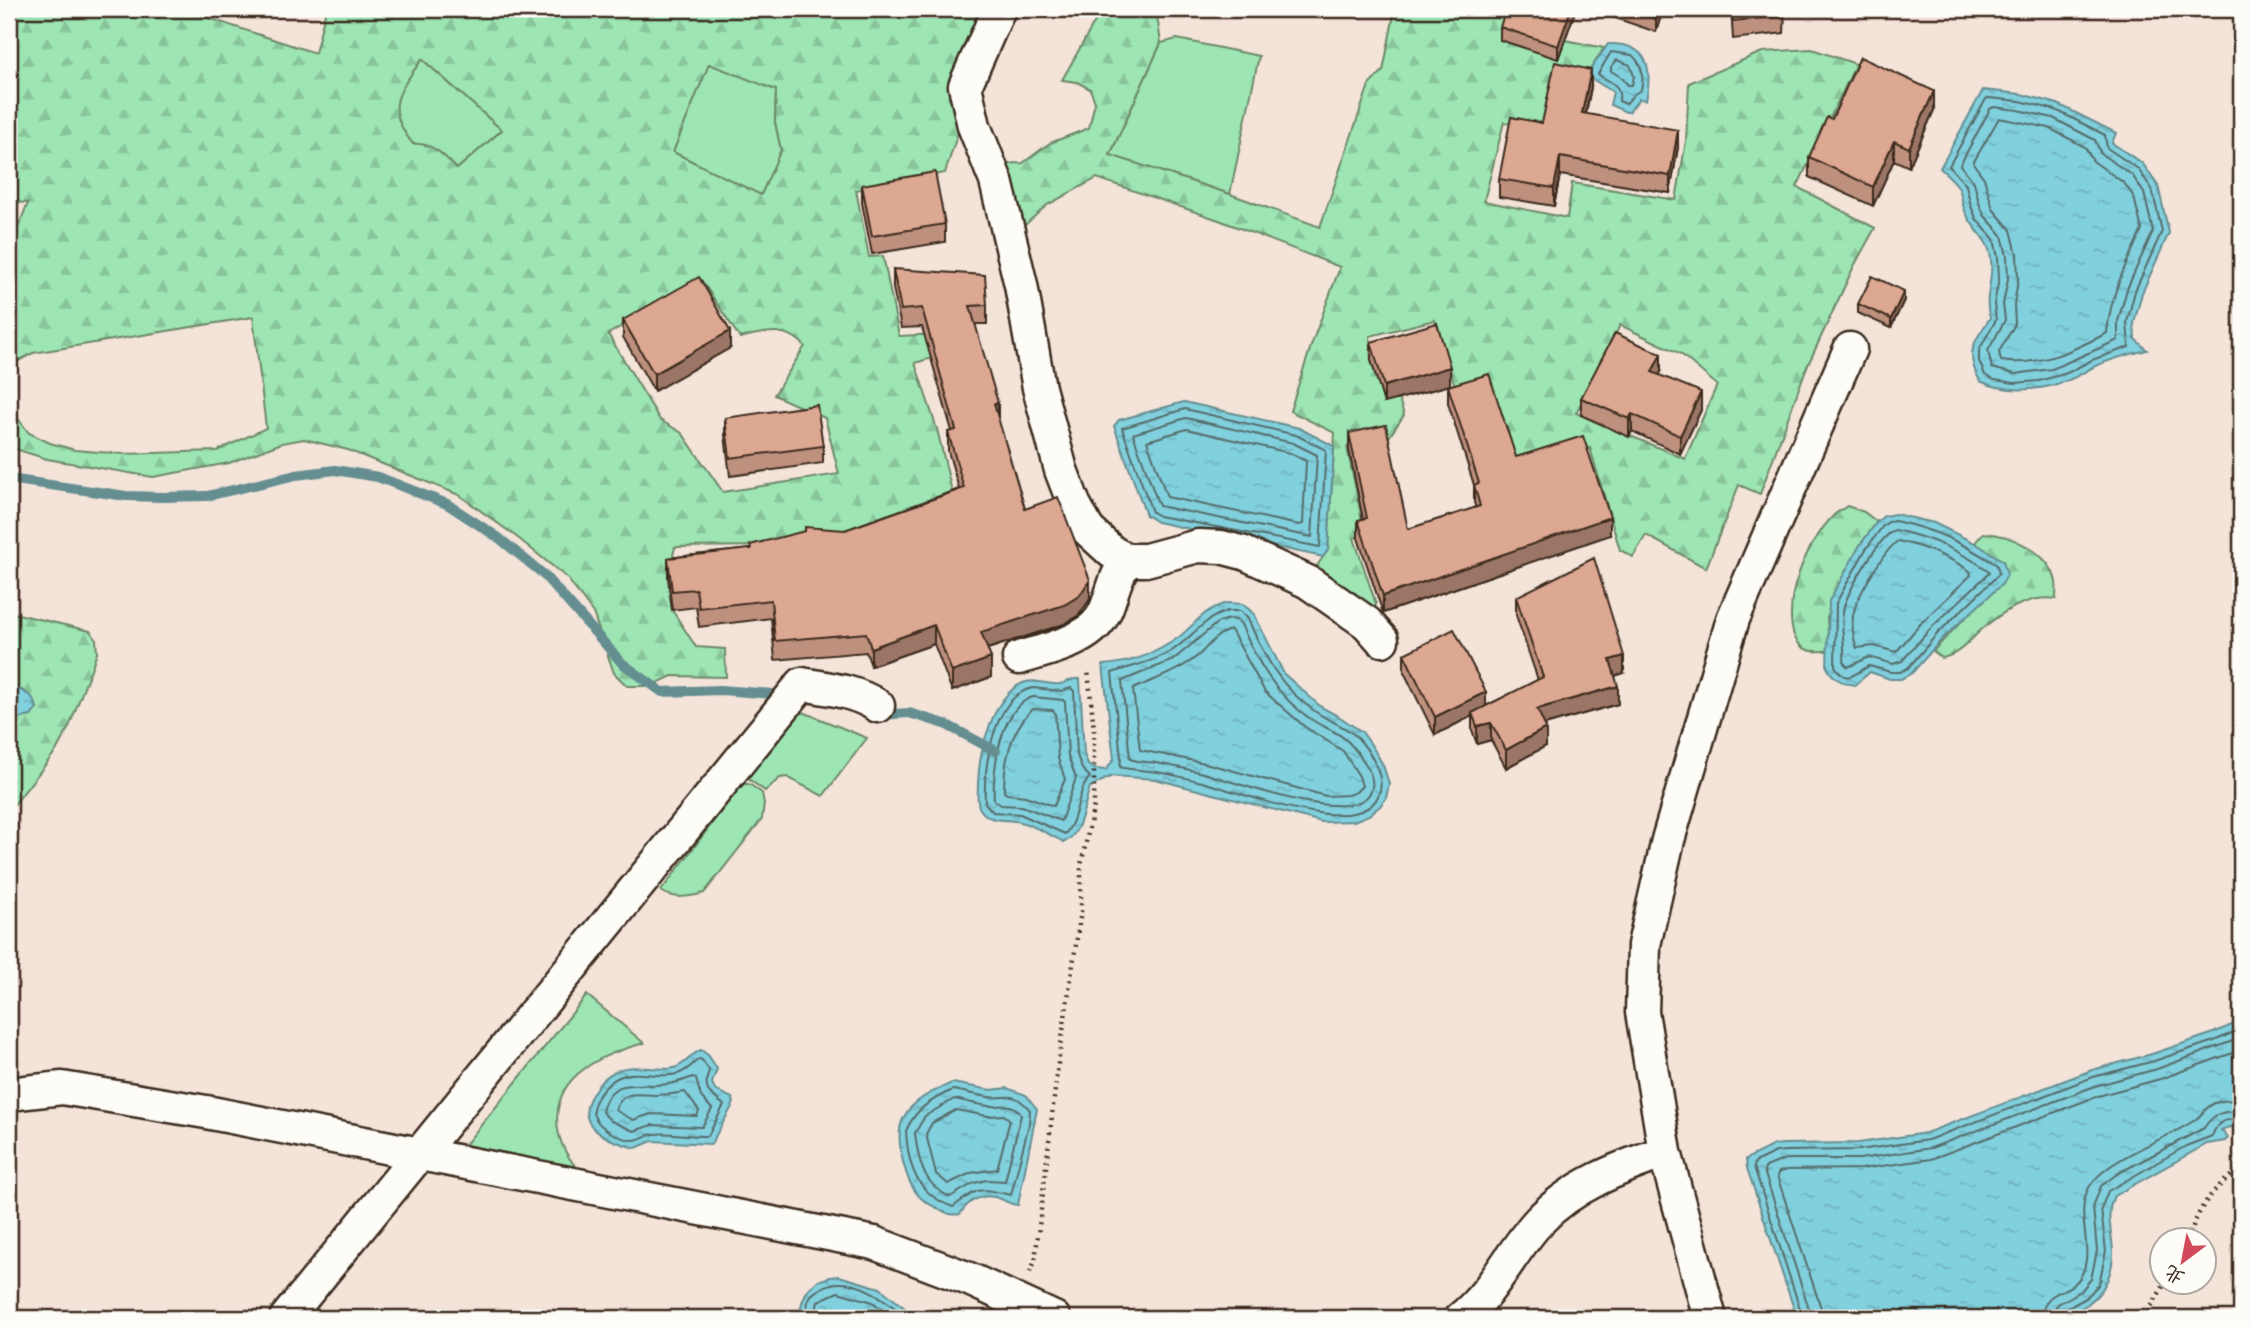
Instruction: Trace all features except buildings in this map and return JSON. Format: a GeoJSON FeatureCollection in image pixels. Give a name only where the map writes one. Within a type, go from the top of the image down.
{"type":"FeatureCollection","features":[{"type":"Feature","properties":{"kind":"street"},"geometry":{"type":"LineString","coordinates":[[999,9],[965,86],[974,126],[996,181],[1021,285],[1040,388],[1061,470],[1073,505],[1088,530],[1112,552],[1126,560],[1146,561],[1198,546],[1221,547],[1244,553],[1308,582],[1367,623],[1382,640]]}},
{"type":"Feature","properties":{"kind":"street"},"geometry":{"type":"LineString","coordinates":[[1710,1318],[1665,1152],[1642,1012],[1644,945],[1668,840],[1732,619],[1850,349]]}},
{"type":"Feature","properties":{"kind":"street"},"geometry":{"type":"LineString","coordinates":[[1019,658],[1082,635],[1099,622],[1106,610],[1117,572],[1126,560]]}},
{"type":"Feature","properties":{"kind":"street"},"geometry":{"type":"LineString","coordinates":[[286,1318],[802,684],[847,692],[878,706]]}},
{"type":"Feature","properties":{"kind":"street"},"geometry":{"type":"LineString","coordinates":[[9,1094],[62,1088],[206,1112],[874,1243],[969,1279],[1054,1318]]}},
{"type":"Feature","properties":{"kind":"street"},"geometry":{"type":"LineString","coordinates":[[1461,1318],[1491,1286],[1537,1223],[1557,1205],[1594,1179],[1665,1152]]}},
{"type":"Feature","properties":{"kind":"path"},"geometry":{"type":"LineString","coordinates":[[1014,1300],[1035,1261],[1058,1064],[1081,911],[1082,865],[1094,805],[1094,730],[1082,635]]}},
{"type":"Feature","properties":{"kind":"path"},"geometry":{"type":"LineString","coordinates":[[2193,1226],[2202,1204],[2221,1183],[2241,1168]]}},
{"type":"Feature","properties":{"kind":"path"},"geometry":{"type":"LineString","coordinates":[[2144,1318],[2157,1296]]}},
{"type":"Feature","properties":{"kind":"green space"},"geometry":{"type":"Polygon","coordinates":[[[22,9],[181,9],[315,53],[326,9],[988,9],[959,129],[945,173],[856,190],[869,257],[883,256],[899,336],[977,332],[980,344],[915,363],[937,429],[955,504],[869,534],[846,530],[766,546],[675,547],[668,577],[672,610],[696,647],[725,649],[726,677],[672,676],[651,686],[627,686],[614,673],[593,613],[567,578],[459,495],[348,450],[304,439],[282,443],[229,463],[153,477],[47,459],[9,447],[9,407],[29,433],[50,443],[75,450],[123,454],[217,451],[266,428],[253,317],[33,353],[9,366],[9,249],[28,203],[9,202],[9,28],[22,9]],[[422,59],[401,91],[397,110],[399,120],[413,144],[432,148],[457,169],[502,130],[422,59]],[[709,64],[673,152],[761,195],[781,150],[775,122],[776,90],[709,64]],[[702,281],[608,334],[660,420],[682,433],[723,492],[839,474],[825,418],[774,395],[805,346],[798,339],[774,332],[740,338],[702,281]]]}},
{"type":"Feature","properties":{"kind":"green space"},"geometry":{"type":"Polygon","coordinates":[[[1102,9],[1156,9],[1161,43],[1110,155],[1320,227],[1369,85],[1383,71],[1395,9],[1510,9],[1558,59],[1565,40],[1604,48],[1590,70],[1591,87],[1543,135],[1504,122],[1484,201],[1567,218],[1572,183],[1676,200],[1686,141],[1689,83],[1762,52],[1812,49],[1856,64],[1797,187],[1875,228],[1854,266],[1806,369],[1760,494],[1739,485],[1706,568],[1646,535],[1633,557],[1620,550],[1590,448],[1524,468],[1457,393],[1435,320],[1370,336],[1371,360],[1384,403],[1399,399],[1404,415],[1389,437],[1347,447],[1365,534],[1354,538],[1376,604],[1372,615],[1314,570],[1328,550],[1335,433],[1290,411],[1340,267],[1219,220],[1097,178],[1047,205],[1016,233],[1001,164],[1023,163],[1050,143],[1089,128],[1095,102],[1090,89],[1077,82],[1062,80],[1102,9]],[[1620,325],[1576,413],[1685,459],[1717,385],[1681,354],[1620,325]]]}},
{"type":"Feature","properties":{"kind":"green space"},"geometry":{"type":"Polygon","coordinates":[[[1177,39],[1259,56],[1230,194],[1110,155],[1161,43],[1177,39]]]}},
{"type":"Feature","properties":{"kind":"green space"},"geometry":{"type":"Polygon","coordinates":[[[422,59],[502,130],[457,169],[441,156],[415,145],[399,123],[396,108],[398,91],[422,59]]]}},
{"type":"Feature","properties":{"kind":"green space"},"geometry":{"type":"Polygon","coordinates":[[[709,63],[776,90],[775,122],[781,150],[762,196],[673,152],[709,63]]]}},
{"type":"Feature","properties":{"kind":"green space"},"geometry":{"type":"Polygon","coordinates":[[[1847,506],[1864,512],[1877,522],[1860,545],[1827,618],[1829,651],[1810,651],[1800,645],[1792,627],[1791,605],[1795,584],[1804,560],[1828,521],[1847,506]]]}},
{"type":"Feature","properties":{"kind":"green space"},"geometry":{"type":"Polygon","coordinates":[[[1983,533],[2016,541],[2046,562],[2056,584],[2056,599],[2036,599],[2006,611],[1959,651],[1942,658],[1933,651],[1985,597],[2002,584],[2003,561],[1975,543],[1983,533]]]}},
{"type":"Feature","properties":{"kind":"green space"},"geometry":{"type":"Polygon","coordinates":[[[9,612],[90,631],[96,639],[97,653],[69,727],[56,751],[9,811],[9,724],[15,719],[31,716],[37,708],[30,696],[9,683],[9,612]]]}},
{"type":"Feature","properties":{"kind":"green space"},"geometry":{"type":"Polygon","coordinates":[[[798,710],[867,738],[823,796],[787,777],[780,778],[765,791],[743,775],[798,710]]]}},
{"type":"Feature","properties":{"kind":"green space"},"geometry":{"type":"Polygon","coordinates":[[[749,784],[762,793],[762,819],[704,893],[676,897],[661,891],[738,789],[749,784]]]}},
{"type":"Feature","properties":{"kind":"green space"},"geometry":{"type":"Polygon","coordinates":[[[587,995],[644,1043],[612,1053],[591,1064],[573,1079],[564,1091],[557,1116],[558,1130],[568,1156],[577,1168],[460,1151],[587,995]]]}},
{"type":"Feature","properties":{"kind":"water"},"geometry":{"type":"Polygon","coordinates":[[[1608,44],[1632,48],[1645,59],[1648,68],[1646,100],[1639,99],[1629,112],[1610,105],[1613,92],[1589,77],[1590,70],[1608,44]]]}},
{"type":"Feature","properties":{"kind":"water"},"geometry":{"type":"Polygon","coordinates":[[[1983,90],[2021,94],[2058,104],[2116,133],[2112,143],[2143,164],[2158,186],[2169,233],[2142,293],[2134,323],[2135,339],[2147,350],[2101,363],[2074,378],[2049,386],[2014,389],[1980,381],[1972,355],[1976,341],[1990,318],[1990,251],[1970,222],[1958,187],[1940,168],[1983,90]]]}},
{"type":"Feature","properties":{"kind":"water"},"geometry":{"type":"Polygon","coordinates":[[[1184,402],[1299,428],[1334,446],[1328,550],[1323,557],[1157,522],[1146,515],[1114,426],[1119,420],[1184,402]]]}},
{"type":"Feature","properties":{"kind":"water"},"geometry":{"type":"Polygon","coordinates":[[[1895,514],[1934,523],[1975,543],[2003,561],[2007,575],[2002,584],[1943,638],[1912,673],[1901,679],[1890,679],[1870,672],[1855,685],[1846,683],[1838,680],[1827,667],[1829,601],[1860,545],[1877,522],[1884,516],[1895,514]]]}},
{"type":"Feature","properties":{"kind":"water"},"geometry":{"type":"Polygon","coordinates":[[[1227,603],[1243,604],[1254,614],[1284,674],[1321,707],[1362,732],[1383,765],[1389,784],[1386,798],[1380,806],[1369,815],[1354,821],[1322,822],[1155,779],[1112,776],[1090,787],[1079,826],[1064,842],[1026,824],[998,820],[984,814],[978,800],[981,757],[995,712],[1012,690],[1028,682],[1055,684],[1080,679],[1084,754],[1088,765],[1106,770],[1114,759],[1103,665],[1133,660],[1152,653],[1179,637],[1206,613],[1227,603]]]}},
{"type":"Feature","properties":{"kind":"water"},"geometry":{"type":"Polygon","coordinates":[[[9,683],[32,697],[37,708],[31,716],[15,719],[9,724],[9,683]]]}},
{"type":"Feature","properties":{"kind":"water"},"geometry":{"type":"Polygon","coordinates":[[[2241,1021],[2241,1128],[2229,1127],[2221,1130],[2228,1138],[2225,1141],[2207,1144],[2114,1196],[2109,1216],[2113,1251],[2109,1276],[2098,1295],[2081,1309],[2058,1318],[1797,1318],[1746,1159],[1774,1145],[1859,1143],[1926,1133],[2092,1070],[2152,1054],[2241,1021]]]}},
{"type":"Feature","properties":{"kind":"water"},"geometry":{"type":"Polygon","coordinates":[[[701,1050],[708,1055],[717,1069],[712,1083],[715,1090],[732,1098],[734,1103],[711,1144],[652,1141],[636,1148],[605,1136],[596,1131],[590,1123],[587,1105],[597,1086],[608,1075],[630,1067],[674,1068],[701,1050]]]}},
{"type":"Feature","properties":{"kind":"water"},"geometry":{"type":"Polygon","coordinates":[[[952,1083],[991,1090],[1007,1088],[1026,1095],[1037,1109],[1018,1205],[989,1196],[973,1201],[960,1214],[952,1214],[923,1200],[910,1182],[900,1147],[904,1117],[919,1100],[952,1083]]]}},
{"type":"Feature","properties":{"kind":"water"},"geometry":{"type":"Polygon","coordinates":[[[839,1276],[880,1288],[917,1318],[799,1318],[810,1288],[821,1280],[839,1276]]]}},
{"type":"Feature","properties":{"kind":"waterway"},"geometry":{"type":"LineString","coordinates":[[9,479],[126,496],[163,497],[207,496],[296,475],[335,470],[378,477],[447,504],[499,538],[543,574],[622,663],[662,692],[721,690],[786,695]]}},
{"type":"Feature","properties":{"kind":"waterway"},"geometry":{"type":"LineString","coordinates":[[880,715],[909,713],[945,724],[996,751]]}}]}
